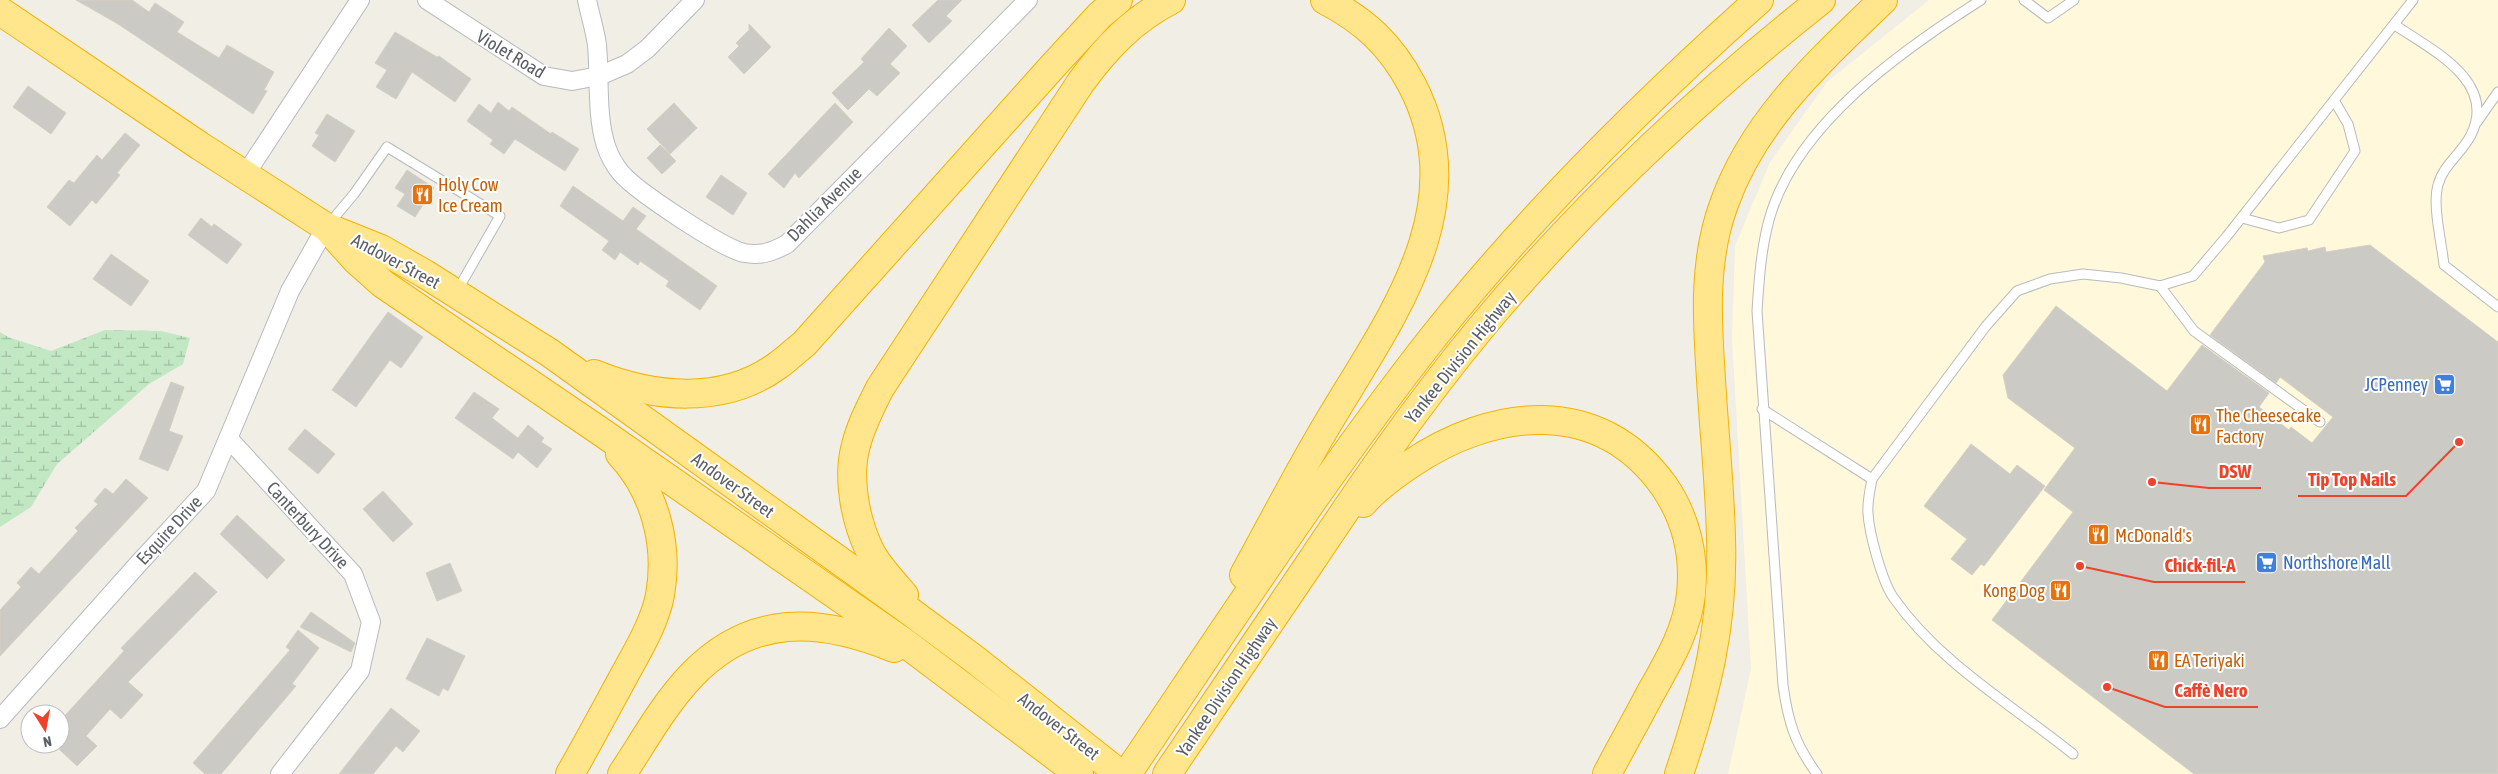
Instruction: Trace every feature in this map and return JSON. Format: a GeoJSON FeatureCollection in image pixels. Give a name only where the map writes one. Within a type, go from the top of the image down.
{"type":"FeatureCollection","features":[{"type":"Feature","properties":{"kind":"highway"},"geometry":{"type":"LineString","coordinates":[[550,353],[595,375],[628,386],[657,392],[694,395],[721,390],[749,381],[777,366],[804,344],[1052,67],[1100,15],[1118,0]]}},
{"type":"Feature","properties":{"kind":"highway"},"geometry":{"type":"LineString","coordinates":[[973,658],[907,599],[870,551],[861,529],[856,504],[853,474],[856,446],[866,416],[880,388],[1060,112],[1103,52],[1124,30],[1149,11],[1171,0]]}},
{"type":"Feature","properties":{"kind":"highway"},"geometry":{"type":"LineString","coordinates":[[1190,681],[1228,605],[1314,446],[1398,304],[1416,265],[1434,202],[1435,169],[1430,134],[1422,105],[1404,69],[1381,39],[1353,15],[1325,0]]}},
{"type":"Feature","properties":{"kind":"highway","name":"Yankee Division Highway"},"geometry":{"type":"LineString","coordinates":[[1127,774],[1360,433],[1432,339],[1536,216],[1634,114],[1759,0]]}},
{"type":"Feature","properties":{"kind":"highway","name":"Yankee Division Highway"},"geometry":{"type":"LineString","coordinates":[[1167,774],[1385,451],[1479,330],[1586,209],[1699,101],[1821,0]]}},
{"type":"Feature","properties":{"kind":"highway"},"geometry":{"type":"LineString","coordinates":[[1686,770],[1716,642],[1720,611],[1721,539],[1707,320],[1710,261],[1723,205],[1749,149],[1788,96],[1809,72],[1884,0]]}},
{"type":"Feature","properties":{"kind":"highway","name":"Andover Street"},"geometry":{"type":"LineString","coordinates":[[0,11],[326,227],[381,249],[550,353],[973,658],[1061,745],[1079,774]]}},
{"type":"Feature","properties":{"kind":"highway","name":"Andover Street"},"geometry":{"type":"LineString","coordinates":[[326,227],[350,255],[383,284],[597,429],[962,684],[1061,745],[1120,774]]}},
{"type":"Feature","properties":{"kind":"highway"},"geometry":{"type":"LineString","coordinates":[[1286,598],[1339,529],[1368,497],[1394,475],[1443,443],[1492,425],[1526,419],[1556,420],[1586,428],[1613,440],[1636,455],[1655,474],[1669,494],[1681,516],[1688,539],[1692,566],[1688,611],[1677,645],[1607,774]]}},
{"type":"Feature","properties":{"kind":"highway"},"geometry":{"type":"LineString","coordinates":[[570,774],[641,646],[660,596],[663,565],[661,536],[654,509],[642,482],[624,457],[597,429]]}},
{"type":"Feature","properties":{"kind":"highway"},"geometry":{"type":"LineString","coordinates":[[622,774],[669,703],[692,675],[717,652],[745,638],[775,628],[800,625],[832,627],[862,635],[897,649],[962,684]]}},
{"type":"Feature","properties":{"kind":"street"},"geometry":{"type":"LineString","coordinates":[[245,175],[360,0]]}},
{"type":"Feature","properties":{"kind":"street","name":"Violet Road"},"geometry":{"type":"LineString","coordinates":[[427,0],[544,76],[572,81],[599,76],[626,64],[647,50],[695,0]]}},
{"type":"Feature","properties":{"kind":"street","name":"Dahlia Avenue"},"geometry":{"type":"LineString","coordinates":[[587,0],[596,43],[606,146],[620,172],[640,190],[725,245],[742,252],[758,254],[772,253],[787,244],[1028,0]]}},
{"type":"Feature","properties":{"kind":"street","name":"Esquire Drive"},"geometry":{"type":"LineString","coordinates":[[0,719],[139,562],[206,491],[290,291],[326,227]]}},
{"type":"Feature","properties":{"kind":"street","name":"Canterbury Drive"},"geometry":{"type":"LineString","coordinates":[[229,439],[353,574],[371,622],[360,671],[280,774]]}},
{"type":"Feature","properties":{"kind":"lane"},"geometry":{"type":"LineString","coordinates":[[1817,774],[1799,748],[1786,710],[1762,409],[1757,311],[1759,281],[1769,219],[1780,191],[1811,140],[1852,95],[1950,20],[1981,0]]}},
{"type":"Feature","properties":{"kind":"lane"},"geometry":{"type":"LineString","coordinates":[[2024,0],[2048,18],[2074,0]]}},
{"type":"Feature","properties":{"kind":"lane"},"geometry":{"type":"LineString","coordinates":[[2073,754],[1978,682],[1932,642],[1892,596],[1874,547],[1868,513],[1872,480],[1986,326],[2017,291],[2050,279],[2083,274],[2122,278],[2160,286],[2193,276],[2242,218],[2413,0]]}},
{"type":"Feature","properties":{"kind":"lane"},"geometry":{"type":"LineString","coordinates":[[2395,25],[2451,62],[2471,84],[2476,102],[2477,122]]}},
{"type":"Feature","properties":{"kind":"lane"},"geometry":{"type":"LineString","coordinates":[[2498,92],[2477,122],[2470,136],[2441,175],[2437,188],[2444,265],[2498,307]]}},
{"type":"Feature","properties":{"kind":"lane"},"geometry":{"type":"LineString","coordinates":[[2242,218],[2279,228],[2309,220],[2355,151],[2348,124],[2334,102]]}},
{"type":"Feature","properties":{"kind":"lane"},"geometry":{"type":"LineString","coordinates":[[326,227],[354,194],[387,147],[500,216],[455,294]]}},
{"type":"Feature","properties":{"kind":"lane"},"geometry":{"type":"LineString","coordinates":[[2160,286],[2194,331],[2320,422]]}},
{"type":"Feature","properties":{"kind":"lane"},"geometry":{"type":"LineString","coordinates":[[1762,409],[1872,480]]}},
{"type":"Feature","properties":{"kind":"shaded area","name":"Northshore Mall"},"geometry":{"type":"Polygon","coordinates":[[[1929,0],[2498,0],[2498,774],[1728,774],[1751,669],[1732,339],[1735,246],[1770,162],[1827,82],[1929,0]]]}},
{"type":"Feature","properties":{"kind":"green space"},"geometry":{"type":"Polygon","coordinates":[[[105,330],[161,331],[190,338],[183,364],[149,384],[57,464],[31,507],[0,527],[0,332],[8,337],[51,351],[105,330]]]}},
{"type":"Feature","properties":{"kind":"building"},"geometry":{"type":"Polygon","coordinates":[[[76,0],[132,0],[149,12],[155,3],[184,22],[177,32],[219,58],[227,45],[274,72],[264,90],[267,91],[253,114],[118,24],[76,0]]]}},
{"type":"Feature","properties":{"kind":"building"},"geometry":{"type":"Polygon","coordinates":[[[938,0],[962,0],[946,16],[952,21],[929,43],[912,25],[938,0]]]}},
{"type":"Feature","properties":{"kind":"building"},"geometry":{"type":"Polygon","coordinates":[[[749,24],[771,47],[744,74],[728,57],[739,46],[736,43],[749,30],[749,24]]]}},
{"type":"Feature","properties":{"kind":"building"},"geometry":{"type":"Polygon","coordinates":[[[889,28],[907,46],[890,64],[900,73],[877,96],[869,89],[848,110],[832,93],[864,62],[861,59],[889,28]]]}},
{"type":"Feature","properties":{"kind":"building"},"geometry":{"type":"Polygon","coordinates":[[[395,32],[437,57],[439,56],[471,79],[455,102],[412,72],[396,99],[376,87],[387,70],[375,63],[395,32]]]}},
{"type":"Feature","properties":{"kind":"building"},"geometry":{"type":"Polygon","coordinates":[[[28,86],[66,113],[51,134],[13,107],[28,86]]]}},
{"type":"Feature","properties":{"kind":"building"},"geometry":{"type":"Polygon","coordinates":[[[498,102],[509,111],[512,107],[551,134],[552,132],[579,149],[565,171],[515,139],[504,154],[490,144],[493,140],[467,121],[479,104],[491,113],[498,102]]]}},
{"type":"Feature","properties":{"kind":"building"},"geometry":{"type":"Polygon","coordinates":[[[674,103],[697,128],[670,154],[647,129],[674,103]]]}},
{"type":"Feature","properties":{"kind":"building"},"geometry":{"type":"Polygon","coordinates":[[[835,103],[853,122],[799,178],[795,173],[784,188],[768,174],[835,103]]]}},
{"type":"Feature","properties":{"kind":"building"},"geometry":{"type":"Polygon","coordinates":[[[327,114],[355,131],[335,162],[312,146],[319,135],[315,133],[327,114]]]}},
{"type":"Feature","properties":{"kind":"building"},"geometry":{"type":"Polygon","coordinates":[[[125,133],[140,145],[117,173],[120,175],[96,204],[92,200],[70,226],[47,207],[69,180],[74,183],[97,155],[102,160],[125,133]]]}},
{"type":"Feature","properties":{"kind":"building"},"geometry":{"type":"Polygon","coordinates":[[[660,145],[676,161],[662,174],[647,158],[660,145]]]}},
{"type":"Feature","properties":{"kind":"building","name":"Holy Cow Ice Cream"},"geometry":{"type":"Polygon","coordinates":[[[407,170],[434,188],[415,217],[397,206],[405,194],[395,188],[407,170]]]}},
{"type":"Feature","properties":{"kind":"building"},"geometry":{"type":"Polygon","coordinates":[[[721,175],[747,193],[733,215],[706,197],[721,175]]]}},
{"type":"Feature","properties":{"kind":"building"},"geometry":{"type":"Polygon","coordinates":[[[573,186],[623,221],[633,207],[646,216],[636,229],[717,286],[700,310],[666,286],[669,281],[640,261],[638,265],[620,252],[615,260],[602,250],[609,241],[560,206],[573,186]]]}},
{"type":"Feature","properties":{"kind":"building"},"geometry":{"type":"Polygon","coordinates":[[[201,218],[212,227],[214,224],[242,244],[227,264],[188,235],[201,218]]]}},
{"type":"Feature","properties":{"kind":"building","name":"Northshore Mall"},"geometry":{"type":"Polygon","coordinates":[[[2370,245],[2498,342],[2498,774],[2194,774],[1992,620],[2073,512],[2044,490],[2075,448],[2008,398],[2003,375],[2056,306],[2167,391],[2202,345],[2269,393],[2259,407],[2289,430],[2291,427],[2312,443],[2333,417],[2280,377],[2276,383],[2210,335],[2265,262],[2263,256],[2307,248],[2308,251],[2325,247],[2326,252],[2370,245]]]}},
{"type":"Feature","properties":{"kind":"building"},"geometry":{"type":"Polygon","coordinates":[[[111,254],[149,281],[131,306],[93,279],[111,254]]]}},
{"type":"Feature","properties":{"kind":"building"},"geometry":{"type":"Polygon","coordinates":[[[388,312],[423,337],[401,368],[390,360],[356,407],[332,390],[388,312]]]}},
{"type":"Feature","properties":{"kind":"building"},"geometry":{"type":"Polygon","coordinates":[[[171,382],[184,387],[169,431],[183,436],[168,471],[139,459],[171,382]]]}},
{"type":"Feature","properties":{"kind":"building"},"geometry":{"type":"Polygon","coordinates":[[[474,392],[499,409],[492,418],[518,438],[528,425],[544,438],[541,442],[552,449],[537,468],[518,452],[513,459],[455,418],[474,392]]]}},
{"type":"Feature","properties":{"kind":"building"},"geometry":{"type":"Polygon","coordinates":[[[305,429],[335,454],[318,474],[288,449],[305,429]]]}},
{"type":"Feature","properties":{"kind":"building"},"geometry":{"type":"Polygon","coordinates":[[[1971,444],[2010,474],[2017,465],[2045,486],[1984,566],[1981,564],[1972,575],[1951,559],[1967,539],[1924,506],[1971,444]]]}},
{"type":"Feature","properties":{"kind":"building"},"geometry":{"type":"Polygon","coordinates":[[[126,479],[148,498],[0,656],[0,610],[21,587],[17,583],[31,567],[39,574],[78,531],[75,528],[98,504],[94,501],[105,488],[113,494],[126,479]]]}},
{"type":"Feature","properties":{"kind":"building"},"geometry":{"type":"Polygon","coordinates":[[[383,491],[413,524],[393,542],[363,509],[383,491]]]}},
{"type":"Feature","properties":{"kind":"building"},"geometry":{"type":"Polygon","coordinates":[[[237,515],[285,560],[267,579],[220,534],[237,515]]]}},
{"type":"Feature","properties":{"kind":"building"},"geometry":{"type":"Polygon","coordinates":[[[450,563],[462,591],[437,601],[426,573],[450,563]]]}},
{"type":"Feature","properties":{"kind":"building"},"geometry":{"type":"Polygon","coordinates":[[[195,572],[217,592],[128,682],[143,695],[121,719],[110,709],[86,736],[97,746],[77,766],[64,754],[70,754],[70,710],[124,651],[121,648],[195,572]]]}},
{"type":"Feature","properties":{"kind":"building"},"geometry":{"type":"Polygon","coordinates":[[[311,612],[355,643],[351,652],[300,627],[311,612]]]}},
{"type":"Feature","properties":{"kind":"building"},"geometry":{"type":"Polygon","coordinates":[[[298,630],[319,648],[292,684],[296,686],[221,774],[205,774],[193,763],[290,650],[286,647],[298,630]]]}},
{"type":"Feature","properties":{"kind":"building"},"geometry":{"type":"Polygon","coordinates":[[[427,638],[465,656],[448,691],[443,688],[439,696],[406,679],[427,638]]]}},
{"type":"Feature","properties":{"kind":"building"},"geometry":{"type":"Polygon","coordinates":[[[391,708],[420,731],[403,752],[396,746],[373,774],[339,774],[391,708]]]}},
{"type":"Feature","properties":{"kind":"place","name":"Holy Cow Ice Cream"},"geometry":{"type":"Point","coordinates":[422,194]}},
{"type":"Feature","properties":{"kind":"place","name":"JCPenney"},"geometry":{"type":"Point","coordinates":[2444,384]}},
{"type":"Feature","properties":{"kind":"place","name":"The Cheesecake Factory"},"geometry":{"type":"Point","coordinates":[2200,425]}},
{"type":"Feature","properties":{"kind":"place","name":"Tip Top Nails"},"geometry":{"type":"Point","coordinates":[2459,442]}},
{"type":"Feature","properties":{"kind":"place","name":"DSW"},"geometry":{"type":"Point","coordinates":[2152,482]}},
{"type":"Feature","properties":{"kind":"place","name":"McDonald's"},"geometry":{"type":"Point","coordinates":[2099,535]}},
{"type":"Feature","properties":{"kind":"place","name":"Northshore Mall"},"geometry":{"type":"Point","coordinates":[2267,562]}},
{"type":"Feature","properties":{"kind":"place","name":"Chick-fil-A"},"geometry":{"type":"Point","coordinates":[2080,566]}},
{"type":"Feature","properties":{"kind":"place","name":"Kong Dog"},"geometry":{"type":"Point","coordinates":[2061,590]}},
{"type":"Feature","properties":{"kind":"place","name":"EA Teriyaki"},"geometry":{"type":"Point","coordinates":[2158,660]}},
{"type":"Feature","properties":{"kind":"place","name":"Caffè Nero"},"geometry":{"type":"Point","coordinates":[2107,687]}}]}
